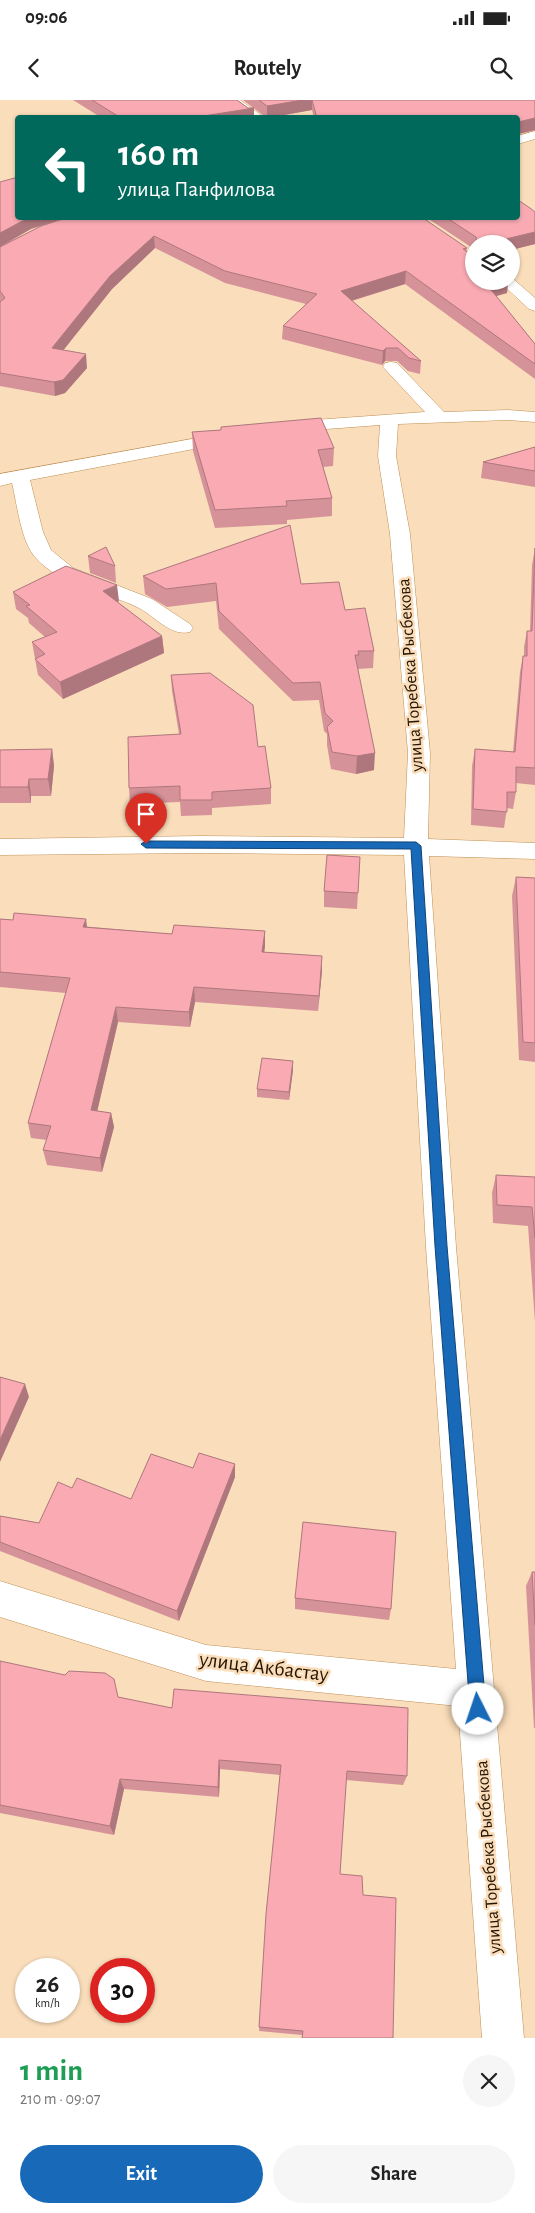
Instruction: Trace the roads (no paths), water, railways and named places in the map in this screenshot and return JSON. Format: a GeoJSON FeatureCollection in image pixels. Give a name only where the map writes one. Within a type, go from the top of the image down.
{"type":"FeatureCollection","features":[{"type":"Feature","properties":{"kind":"street"},"geometry":{"type":"LineString","coordinates":[[231,100],[254,115]]}},
{"type":"Feature","properties":{"kind":"street"},"geometry":{"type":"LineString","coordinates":[[520,139],[535,135]]}},
{"type":"Feature","properties":{"kind":"street"},"geometry":{"type":"LineString","coordinates":[[518,290],[533,303]]}},
{"type":"Feature","properties":{"kind":"street"},"geometry":{"type":"LineString","coordinates":[[392,367],[440,418]]}},
{"type":"Feature","properties":{"kind":"street"},"geometry":{"type":"LineString","coordinates":[[266,431],[295,426],[389,419],[508,415],[535,418]]}},
{"type":"Feature","properties":{"kind":"street","name":"улица Торебека Рысбекова"},"geometry":{"type":"LineString","coordinates":[[389,419],[386,456],[400,534],[419,753],[416,846],[441,1246],[503,2038]]}},
{"type":"Feature","properties":{"kind":"street"},"geometry":{"type":"LineString","coordinates":[[0,480],[246,434]]}},
{"type":"Feature","properties":{"kind":"street"},"geometry":{"type":"LineString","coordinates":[[20,476],[33,532],[42,553],[66,572],[145,603],[182,628]]}},
{"type":"Feature","properties":{"kind":"street"},"geometry":{"type":"LineString","coordinates":[[0,846],[164,844],[416,846],[535,851]]}},
{"type":"Feature","properties":{"kind":"street","name":"улица Акбастау"},"geometry":{"type":"LineString","coordinates":[[0,1599],[206,1662],[477,1689]]}}]}
